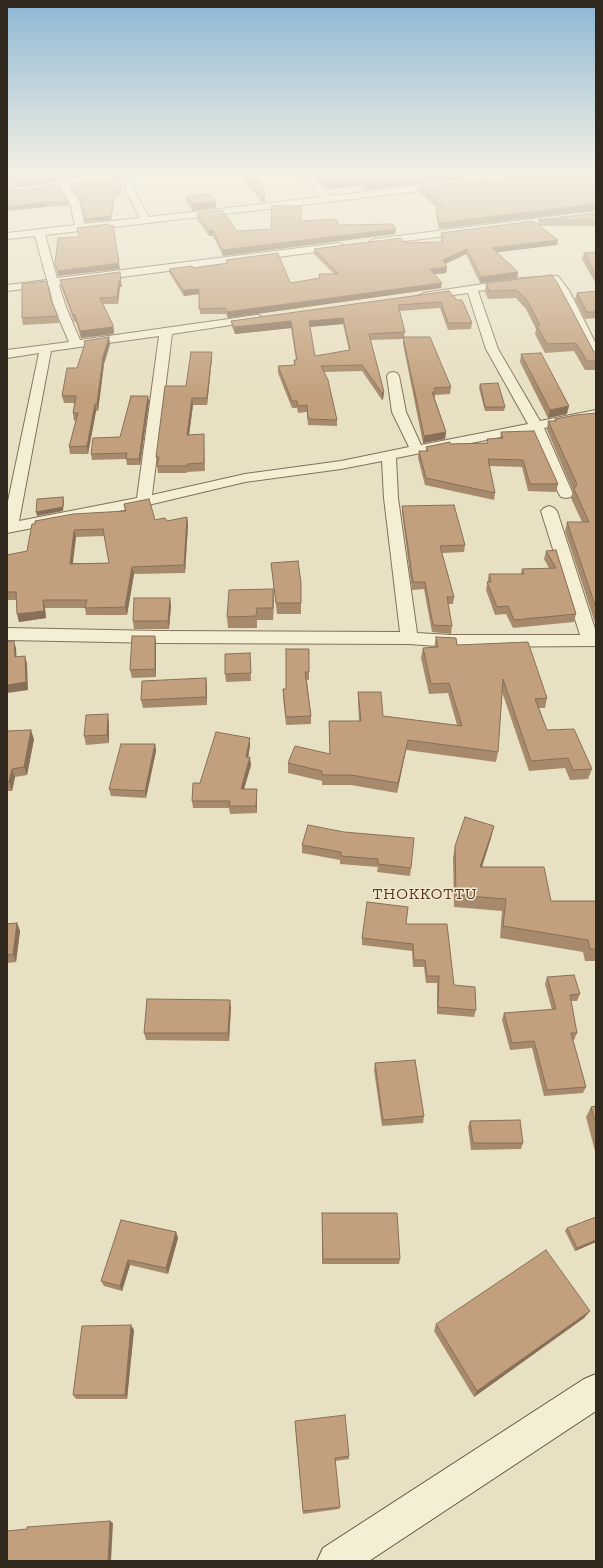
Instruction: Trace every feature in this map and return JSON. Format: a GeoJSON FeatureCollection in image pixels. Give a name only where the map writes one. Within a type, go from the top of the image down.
{"type":"FeatureCollection","features":[{"type":"Feature","properties":{"kind":"main road"},"geometry":{"type":"LineString","coordinates":[[336,1561],[596,1391]]}},
{"type":"Feature","properties":{"kind":"street"},"geometry":{"type":"LineString","coordinates":[[43,247],[60,307],[76,345]]}},
{"type":"Feature","properties":{"kind":"street"},"geometry":{"type":"LineString","coordinates":[[7,288],[331,247]]}},
{"type":"Feature","properties":{"kind":"street"},"geometry":{"type":"LineString","coordinates":[[415,297],[534,279],[555,279],[564,292],[596,356]]}},
{"type":"Feature","properties":{"kind":"street"},"geometry":{"type":"LineString","coordinates":[[472,289],[492,348],[536,426],[566,494]]}},
{"type":"Feature","properties":{"kind":"street"},"geometry":{"type":"LineString","coordinates":[[7,354],[269,317]]}},
{"type":"Feature","properties":{"kind":"street"},"geometry":{"type":"LineString","coordinates":[[144,502],[166,331]]}},
{"type":"Feature","properties":{"kind":"street"},"geometry":{"type":"LineString","coordinates":[[46,348],[8,528],[144,502],[245,478],[341,465],[596,414]]}},
{"type":"Feature","properties":{"kind":"street"},"geometry":{"type":"LineString","coordinates":[[393,376],[399,412],[417,450]]}},
{"type":"Feature","properties":{"kind":"street"},"geometry":{"type":"LineString","coordinates":[[389,455],[391,498],[409,638]]}},
{"type":"Feature","properties":{"kind":"street"},"geometry":{"type":"LineString","coordinates":[[7,634],[160,637],[409,638],[451,640],[593,640],[549,511]]}},
{"type":"Feature","properties":{"kind":"building"},"geometry":{"type":"Polygon","coordinates":[[[57,247],[117,247],[119,263],[57,271],[55,263],[57,247]]]}},
{"type":"Feature","properties":{"kind":"building"},"geometry":{"type":"Polygon","coordinates":[[[221,247],[245,247],[222,250],[221,247]]]}},
{"type":"Feature","properties":{"kind":"building"},"geometry":{"type":"Polygon","coordinates":[[[328,247],[499,247],[492,248],[518,272],[481,277],[467,249],[443,260],[447,267],[430,269],[442,283],[227,312],[225,308],[199,309],[199,289],[183,290],[169,269],[192,266],[193,268],[228,263],[226,260],[278,253],[290,283],[320,278],[319,274],[339,274],[314,249],[328,247]]]}},
{"type":"Feature","properties":{"kind":"building"},"geometry":{"type":"Polygon","coordinates":[[[596,252],[596,275],[584,253],[596,252]]]}},
{"type":"Feature","properties":{"kind":"building"},"geometry":{"type":"Polygon","coordinates":[[[120,272],[121,280],[119,281],[117,297],[100,298],[113,325],[112,327],[80,331],[60,280],[120,272]]]}},
{"type":"Feature","properties":{"kind":"building"},"geometry":{"type":"Polygon","coordinates":[[[552,275],[594,352],[596,352],[596,361],[587,361],[576,343],[547,344],[537,326],[540,325],[527,300],[517,290],[489,291],[486,283],[552,275]]]}},
{"type":"Feature","properties":{"kind":"building"},"geometry":{"type":"Polygon","coordinates":[[[47,281],[51,300],[58,316],[22,318],[22,284],[47,281]]]}},
{"type":"Feature","properties":{"kind":"building"},"geometry":{"type":"Polygon","coordinates":[[[449,291],[457,300],[462,300],[472,323],[448,323],[441,302],[398,305],[405,332],[369,334],[384,392],[382,393],[362,365],[321,366],[328,380],[337,420],[308,419],[307,405],[298,406],[297,401],[292,401],[278,366],[295,365],[294,360],[297,360],[291,321],[234,327],[231,321],[449,291]],[[343,318],[309,321],[315,356],[350,350],[343,318]]]}},
{"type":"Feature","properties":{"kind":"building"},"geometry":{"type":"Polygon","coordinates":[[[596,291],[596,312],[587,312],[577,293],[596,291]]]}},
{"type":"Feature","properties":{"kind":"building"},"geometry":{"type":"Polygon","coordinates":[[[109,337],[103,357],[97,404],[95,404],[87,446],[69,447],[78,413],[73,413],[76,396],[62,396],[67,368],[77,368],[85,343],[84,341],[109,337]]]}},
{"type":"Feature","properties":{"kind":"building"},"geometry":{"type":"Polygon","coordinates":[[[403,337],[430,337],[451,387],[434,388],[436,392],[432,392],[446,432],[424,436],[403,337]]]}},
{"type":"Feature","properties":{"kind":"building"},"geometry":{"type":"Polygon","coordinates":[[[191,352],[212,352],[207,398],[192,398],[187,435],[204,434],[204,463],[187,464],[187,466],[157,466],[159,457],[156,457],[165,386],[186,386],[191,352]]]}},
{"type":"Feature","properties":{"kind":"building"},"geometry":{"type":"Polygon","coordinates":[[[541,353],[569,406],[550,410],[521,354],[541,353]]]}},
{"type":"Feature","properties":{"kind":"building"},"geometry":{"type":"Polygon","coordinates":[[[498,383],[505,407],[485,407],[480,384],[498,383]]]}},
{"type":"Feature","properties":{"kind":"building"},"geometry":{"type":"Polygon","coordinates":[[[131,396],[148,396],[139,459],[126,459],[127,453],[91,454],[93,438],[120,437],[131,396]]]}},
{"type":"Feature","properties":{"kind":"building"},"geometry":{"type":"Polygon","coordinates":[[[596,413],[596,608],[567,522],[589,522],[574,489],[577,484],[548,421],[556,421],[555,419],[576,415],[596,413]]]}},
{"type":"Feature","properties":{"kind":"building"},"geometry":{"type":"Polygon","coordinates":[[[534,431],[558,484],[530,484],[523,460],[488,459],[495,493],[426,478],[419,451],[428,451],[426,447],[450,442],[450,444],[488,443],[487,439],[503,438],[501,432],[534,431]]]}},
{"type":"Feature","properties":{"kind":"building"},"geometry":{"type":"Polygon","coordinates":[[[63,497],[63,507],[36,512],[37,499],[63,497]]]}},
{"type":"Feature","properties":{"kind":"building"},"geometry":{"type":"Polygon","coordinates":[[[149,499],[155,520],[165,518],[167,521],[187,517],[184,565],[132,567],[125,607],[85,608],[87,600],[43,600],[44,611],[17,614],[16,592],[7,592],[7,555],[27,551],[32,524],[35,524],[35,521],[73,514],[126,511],[124,504],[149,499]],[[103,529],[74,530],[70,564],[109,563],[103,529]]]}},
{"type":"Feature","properties":{"kind":"building"},"geometry":{"type":"Polygon","coordinates":[[[454,505],[465,545],[440,546],[454,597],[447,597],[452,626],[433,625],[425,582],[413,582],[402,506],[454,505]]]}},
{"type":"Feature","properties":{"kind":"building"},"geometry":{"type":"Polygon","coordinates":[[[556,550],[576,614],[514,620],[508,606],[497,607],[487,582],[491,582],[489,574],[524,574],[522,569],[556,568],[546,551],[556,550]]]}},
{"type":"Feature","properties":{"kind":"building"},"geometry":{"type":"Polygon","coordinates":[[[298,561],[301,583],[301,603],[276,603],[271,563],[298,561]]]}},
{"type":"Feature","properties":{"kind":"building"},"geometry":{"type":"Polygon","coordinates":[[[273,589],[273,608],[257,608],[256,616],[227,617],[229,590],[273,589]]]}},
{"type":"Feature","properties":{"kind":"building"},"geometry":{"type":"Polygon","coordinates":[[[134,598],[170,598],[168,621],[133,621],[134,598]]]}},
{"type":"Feature","properties":{"kind":"building"},"geometry":{"type":"Polygon","coordinates":[[[132,636],[155,636],[155,669],[130,670],[132,636]]]}},
{"type":"Feature","properties":{"kind":"building"},"geometry":{"type":"Polygon","coordinates":[[[436,637],[456,638],[457,645],[528,642],[547,698],[535,699],[547,730],[574,729],[592,769],[573,770],[568,758],[531,761],[503,679],[498,752],[408,740],[398,783],[351,775],[322,775],[322,771],[288,763],[295,746],[330,754],[329,721],[361,721],[358,692],[381,692],[383,716],[462,726],[449,683],[431,684],[423,648],[438,647],[436,637]]]}},
{"type":"Feature","properties":{"kind":"building"},"geometry":{"type":"Polygon","coordinates":[[[14,641],[15,657],[25,656],[26,682],[7,685],[7,642],[14,641]]]}},
{"type":"Feature","properties":{"kind":"building"},"geometry":{"type":"Polygon","coordinates":[[[286,649],[309,649],[309,672],[305,672],[311,716],[286,717],[283,689],[286,689],[286,649]]]}},
{"type":"Feature","properties":{"kind":"building"},"geometry":{"type":"Polygon","coordinates":[[[250,653],[251,673],[225,674],[225,654],[250,653]]]}},
{"type":"Feature","properties":{"kind":"building"},"geometry":{"type":"Polygon","coordinates":[[[206,678],[206,697],[141,700],[142,681],[206,678]]]}},
{"type":"Feature","properties":{"kind":"building"},"geometry":{"type":"Polygon","coordinates":[[[108,714],[107,735],[84,736],[86,715],[108,714]]]}},
{"type":"Feature","properties":{"kind":"building"},"geometry":{"type":"Polygon","coordinates":[[[31,730],[24,767],[12,769],[9,782],[7,783],[7,731],[31,730]]]}},
{"type":"Feature","properties":{"kind":"building"},"geometry":{"type":"Polygon","coordinates":[[[216,732],[250,738],[246,757],[250,757],[241,789],[257,789],[256,806],[229,806],[230,801],[192,801],[193,783],[200,783],[216,732]]]}},
{"type":"Feature","properties":{"kind":"building"},"geometry":{"type":"Polygon","coordinates":[[[121,744],[155,744],[145,791],[109,789],[121,744]]]}},
{"type":"Feature","properties":{"kind":"building"},"geometry":{"type":"Polygon","coordinates":[[[465,817],[494,826],[480,867],[544,867],[551,901],[596,901],[596,949],[590,949],[588,940],[503,926],[506,899],[456,895],[455,846],[465,817]]]}},
{"type":"Feature","properties":{"kind":"building"},"geometry":{"type":"Polygon","coordinates":[[[308,825],[344,832],[414,838],[411,868],[378,864],[378,859],[341,856],[341,852],[302,845],[308,825]]]}},
{"type":"Feature","properties":{"kind":"building"},"geometry":{"type":"Polygon","coordinates":[[[367,902],[408,907],[406,924],[447,924],[454,985],[475,987],[476,1010],[438,1007],[439,976],[427,976],[425,960],[414,960],[413,944],[362,938],[367,902]]]}},
{"type":"Feature","properties":{"kind":"building"},"geometry":{"type":"Polygon","coordinates":[[[17,923],[13,954],[7,955],[7,924],[17,923]]]}},
{"type":"Feature","properties":{"kind":"building"},"geometry":{"type":"Polygon","coordinates":[[[574,975],[580,994],[570,995],[577,1033],[571,1033],[586,1087],[547,1090],[534,1041],[512,1043],[504,1013],[556,1009],[547,977],[574,975]]]}},
{"type":"Feature","properties":{"kind":"building"},"geometry":{"type":"Polygon","coordinates":[[[147,999],[230,1000],[228,1033],[144,1033],[147,999]]]}},
{"type":"Feature","properties":{"kind":"building"},"geometry":{"type":"Polygon","coordinates":[[[415,1060],[424,1116],[383,1120],[375,1063],[415,1060]]]}},
{"type":"Feature","properties":{"kind":"building"},"geometry":{"type":"Polygon","coordinates":[[[596,1106],[596,1124],[591,1107],[596,1106]]]}},
{"type":"Feature","properties":{"kind":"building"},"geometry":{"type":"Polygon","coordinates":[[[520,1120],[523,1143],[473,1143],[470,1121],[520,1120]]]}},
{"type":"Feature","properties":{"kind":"building"},"geometry":{"type":"Polygon","coordinates":[[[322,1213],[397,1213],[400,1259],[323,1259],[322,1213]]]}},
{"type":"Feature","properties":{"kind":"building"},"geometry":{"type":"Polygon","coordinates":[[[596,1217],[596,1240],[577,1248],[567,1228],[596,1217]]]}},
{"type":"Feature","properties":{"kind":"building"},"geometry":{"type":"Polygon","coordinates":[[[121,1220],[176,1232],[166,1268],[128,1260],[120,1286],[101,1281],[121,1220]]]}},
{"type":"Feature","properties":{"kind":"building"},"geometry":{"type":"Polygon","coordinates":[[[546,1250],[590,1311],[477,1391],[436,1324],[546,1250]]]}},
{"type":"Feature","properties":{"kind":"building"},"geometry":{"type":"Polygon","coordinates":[[[131,1325],[125,1395],[73,1395],[82,1326],[131,1325]]]}},
{"type":"Feature","properties":{"kind":"building"},"geometry":{"type":"Polygon","coordinates":[[[345,1415],[349,1456],[335,1458],[340,1507],[303,1511],[295,1421],[345,1415]]]}},
{"type":"Feature","properties":{"kind":"building"},"geometry":{"type":"Polygon","coordinates":[[[110,1521],[108,1561],[7,1561],[7,1531],[27,1529],[27,1527],[110,1521]]]}},
{"type":"Feature","properties":{"kind":"district","name":"THOKKOTTU"},"geometry":{"type":"Point","coordinates":[425,894]}}]}
